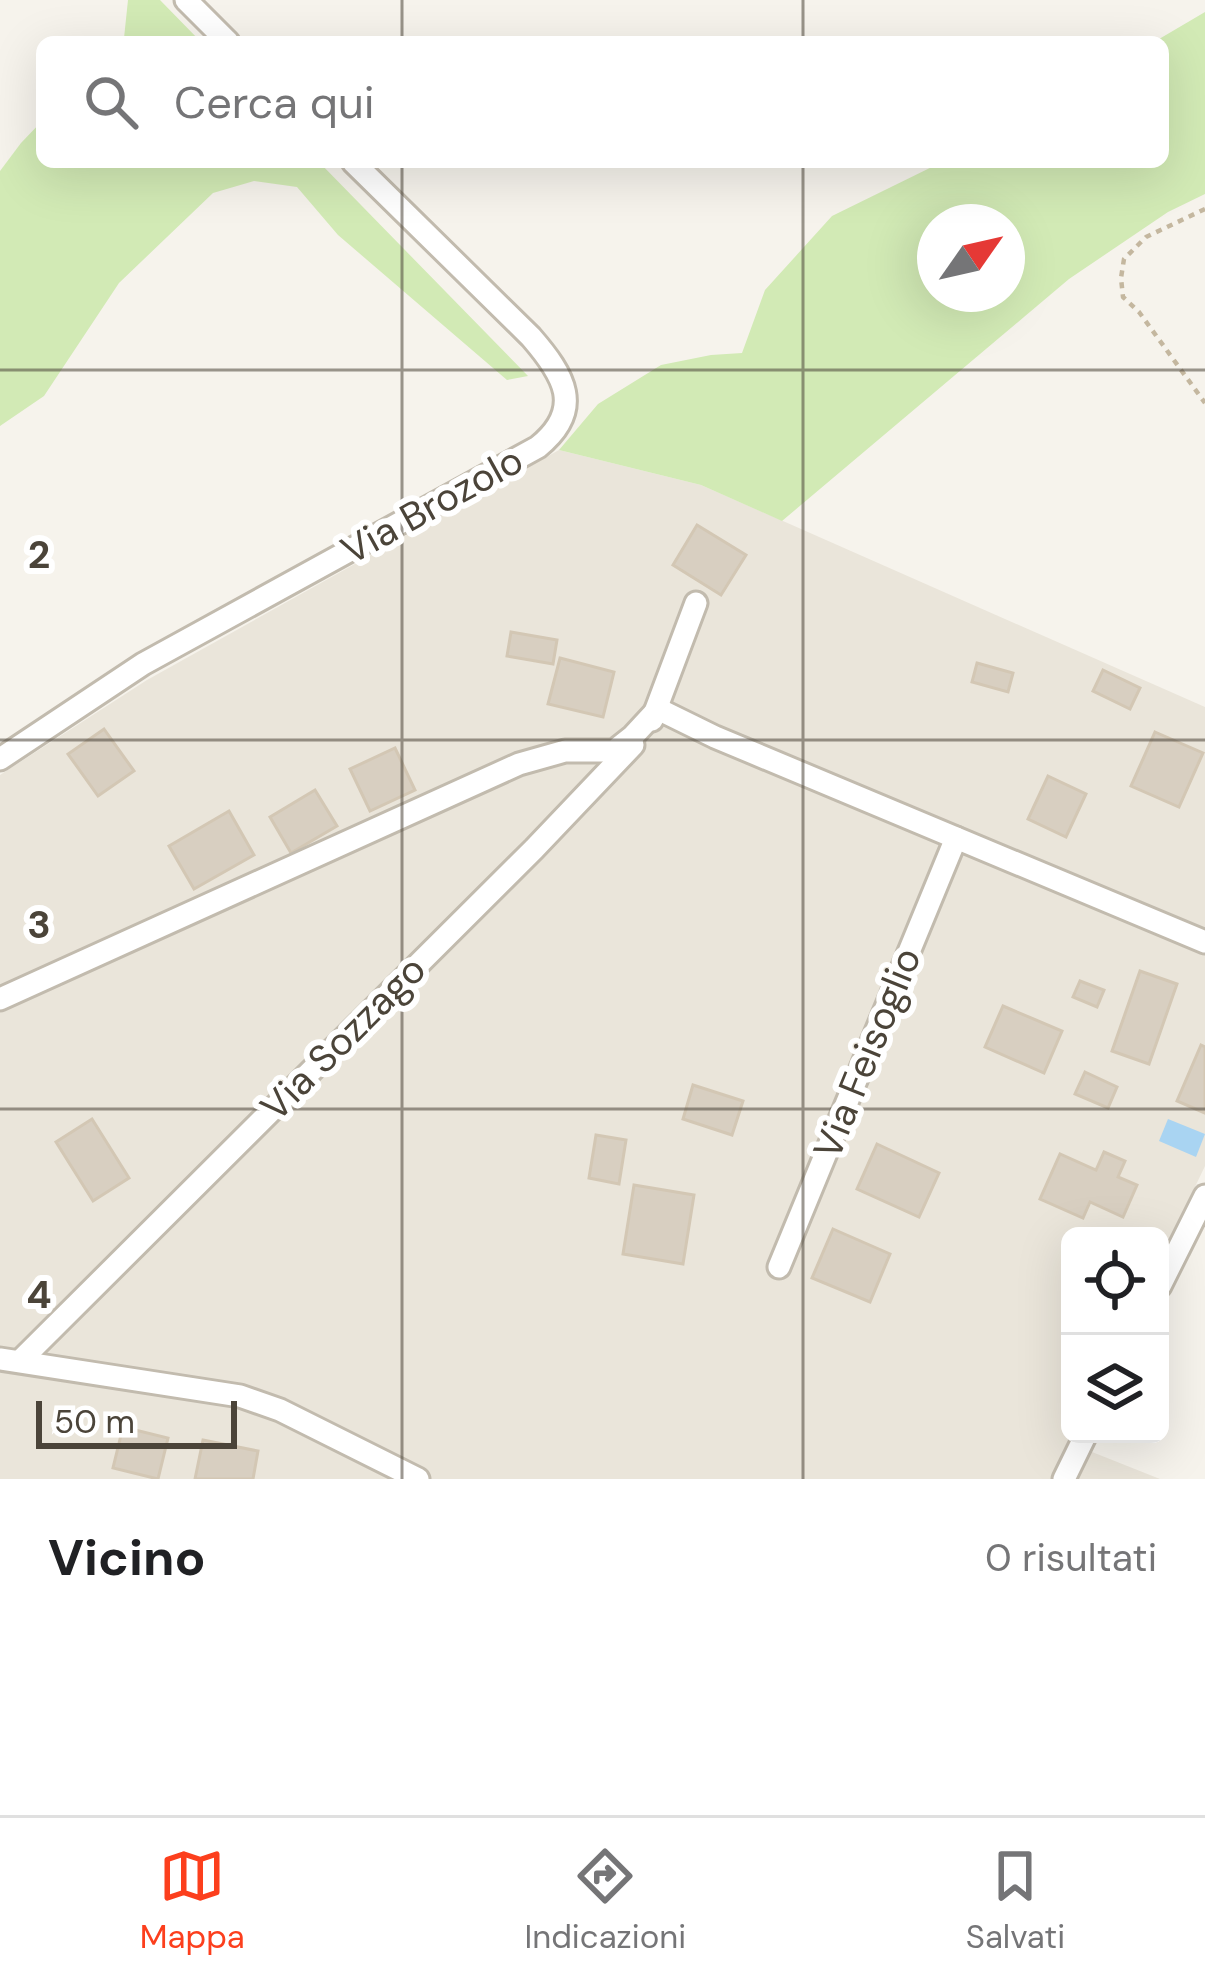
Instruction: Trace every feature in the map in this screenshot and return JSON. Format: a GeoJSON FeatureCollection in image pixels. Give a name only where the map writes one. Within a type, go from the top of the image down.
{"type":"FeatureCollection","features":[{"type":"Feature","properties":{"kind":"street"},"geometry":{"type":"LineString","coordinates":[[186,0],[222,36]]}},
{"type":"Feature","properties":{"kind":"street","name":"Via Brozolo"},"geometry":{"type":"LineString","coordinates":[[0,760],[143,664],[538,447],[558,428],[566,398],[565,382],[555,364],[359,168]]}},
{"type":"Feature","properties":{"kind":"street","name":"Via Sozzago"},"geometry":{"type":"LineString","coordinates":[[10,1360],[534,849],[648,729],[696,603]]}},
{"type":"Feature","properties":{"kind":"street"},"geometry":{"type":"LineString","coordinates":[[658,709],[1205,942]]}},
{"type":"Feature","properties":{"kind":"street","name":"Via Sozzago"},"geometry":{"type":"LineString","coordinates":[[0,1000],[519,764],[565,751],[614,751],[658,709]]}},
{"type":"Feature","properties":{"kind":"street","name":"Via Feisoglio"},"geometry":{"type":"LineString","coordinates":[[779,1267],[956,838]]}},
{"type":"Feature","properties":{"kind":"street"},"geometry":{"type":"LineString","coordinates":[[1169,1268],[1205,1196]]}},
{"type":"Feature","properties":{"kind":"street"},"geometry":{"type":"LineString","coordinates":[[10,1360],[240,1396],[280,1410],[418,1479]]}},
{"type":"Feature","properties":{"kind":"street"},"geometry":{"type":"LineString","coordinates":[[1064,1479],[1082,1443]]}},
{"type":"Feature","properties":{"kind":"path"},"geometry":{"type":"LineString","coordinates":[[1205,209],[1146,237],[1124,260],[1121,278],[1123,297],[1205,404]]}},
{"type":"Feature","properties":{"kind":"shaded area"},"geometry":{"type":"Polygon","coordinates":[[[559,450],[701,485],[1205,707],[1205,1166],[1169,1241],[1169,1227],[1061,1227],[1061,1443],[1072,1443],[1160,1479],[0,1479],[0,775],[147,680],[559,450]]]}},
{"type":"Feature","properties":{"kind":"green space"},"geometry":{"type":"Polygon","coordinates":[[[128,0],[160,0],[195,36],[124,36],[128,0]]]}},
{"type":"Feature","properties":{"kind":"green space"},"geometry":{"type":"Polygon","coordinates":[[[1205,12],[1205,194],[1168,212],[1069,279],[782,521],[701,485],[559,450],[598,404],[661,365],[742,353],[765,290],[832,216],[930,168],[1169,168],[1169,36],[1164,36],[1205,12]]]}},
{"type":"Feature","properties":{"kind":"green space"},"geometry":{"type":"Polygon","coordinates":[[[36,127],[36,168],[325,168],[528,376],[507,380],[338,235],[297,187],[254,181],[213,193],[119,283],[44,396],[0,426],[0,171],[36,127]]]}},
{"type":"Feature","properties":{"kind":"water"},"geometry":{"type":"Polygon","coordinates":[[[1168,1119],[1205,1134],[1196,1157],[1159,1141],[1168,1119]]]}},
{"type":"Feature","properties":{"kind":"building"},"geometry":{"type":"Polygon","coordinates":[[[697,525],[746,555],[721,595],[673,565],[697,525]]]}},
{"type":"Feature","properties":{"kind":"building"},"geometry":{"type":"Polygon","coordinates":[[[511,632],[557,640],[553,664],[507,656],[511,632]]]}},
{"type":"Feature","properties":{"kind":"building"},"geometry":{"type":"Polygon","coordinates":[[[560,658],[614,672],[603,717],[548,704],[560,658]]]}},
{"type":"Feature","properties":{"kind":"building"},"geometry":{"type":"Polygon","coordinates":[[[977,663],[1013,673],[1008,692],[972,682],[977,663]]]}},
{"type":"Feature","properties":{"kind":"building"},"geometry":{"type":"Polygon","coordinates":[[[1103,670],[1140,688],[1130,709],[1093,691],[1103,670]]]}},
{"type":"Feature","properties":{"kind":"building"},"geometry":{"type":"Polygon","coordinates":[[[104,729],[134,771],[98,796],[68,754],[104,729]]]}},
{"type":"Feature","properties":{"kind":"building"},"geometry":{"type":"Polygon","coordinates":[[[1155,732],[1203,753],[1179,807],[1131,786],[1155,732]]]}},
{"type":"Feature","properties":{"kind":"building"},"geometry":{"type":"Polygon","coordinates":[[[395,748],[415,790],[370,811],[350,769],[395,748]]]}},
{"type":"Feature","properties":{"kind":"building"},"geometry":{"type":"Polygon","coordinates":[[[1048,776],[1086,794],[1066,837],[1028,819],[1048,776]]]}},
{"type":"Feature","properties":{"kind":"building"},"geometry":{"type":"Polygon","coordinates":[[[315,790],[337,826],[291,853],[270,817],[315,790]]]}},
{"type":"Feature","properties":{"kind":"building"},"geometry":{"type":"Polygon","coordinates":[[[229,811],[254,855],[194,889],[169,846],[229,811]]]}},
{"type":"Feature","properties":{"kind":"building"},"geometry":{"type":"Polygon","coordinates":[[[1140,971],[1177,984],[1149,1064],[1112,1051],[1140,971]]]}},
{"type":"Feature","properties":{"kind":"building"},"geometry":{"type":"Polygon","coordinates":[[[1080,981],[1104,990],[1097,1007],[1073,997],[1080,981]]]}},
{"type":"Feature","properties":{"kind":"building"},"geometry":{"type":"Polygon","coordinates":[[[1003,1006],[1062,1031],[1044,1073],[985,1047],[1003,1006]]]}},
{"type":"Feature","properties":{"kind":"building"},"geometry":{"type":"Polygon","coordinates":[[[1201,1045],[1205,1047],[1205,1113],[1177,1101],[1201,1045]]]}},
{"type":"Feature","properties":{"kind":"building"},"geometry":{"type":"Polygon","coordinates":[[[1085,1072],[1117,1087],[1108,1108],[1075,1094],[1085,1072]]]}},
{"type":"Feature","properties":{"kind":"building"},"geometry":{"type":"Polygon","coordinates":[[[693,1085],[743,1101],[732,1135],[683,1119],[693,1085]]]}},
{"type":"Feature","properties":{"kind":"building"},"geometry":{"type":"Polygon","coordinates":[[[92,1119],[129,1178],[93,1201],[56,1142],[92,1119]]]}},
{"type":"Feature","properties":{"kind":"building"},"geometry":{"type":"Polygon","coordinates":[[[596,1135],[626,1140],[619,1184],[589,1178],[596,1135]]]}},
{"type":"Feature","properties":{"kind":"building"},"geometry":{"type":"Polygon","coordinates":[[[877,1144],[939,1173],[919,1217],[857,1189],[877,1144]]]}},
{"type":"Feature","properties":{"kind":"building"},"geometry":{"type":"Polygon","coordinates":[[[1104,1152],[1125,1161],[1118,1177],[1137,1185],[1123,1217],[1090,1202],[1083,1218],[1040,1199],[1060,1154],[1096,1170],[1104,1152]]]}},
{"type":"Feature","properties":{"kind":"building"},"geometry":{"type":"Polygon","coordinates":[[[634,1185],[694,1195],[683,1264],[623,1254],[634,1185]]]}},
{"type":"Feature","properties":{"kind":"building"},"geometry":{"type":"Polygon","coordinates":[[[833,1229],[890,1254],[870,1302],[812,1278],[833,1229]]]}},
{"type":"Feature","properties":{"kind":"building"},"geometry":{"type":"Polygon","coordinates":[[[123,1427],[168,1438],[158,1479],[113,1468],[123,1427]]]}},
{"type":"Feature","properties":{"kind":"building"},"geometry":{"type":"Polygon","coordinates":[[[203,1440],[258,1451],[253,1479],[195,1479],[203,1440]]]}}]}
